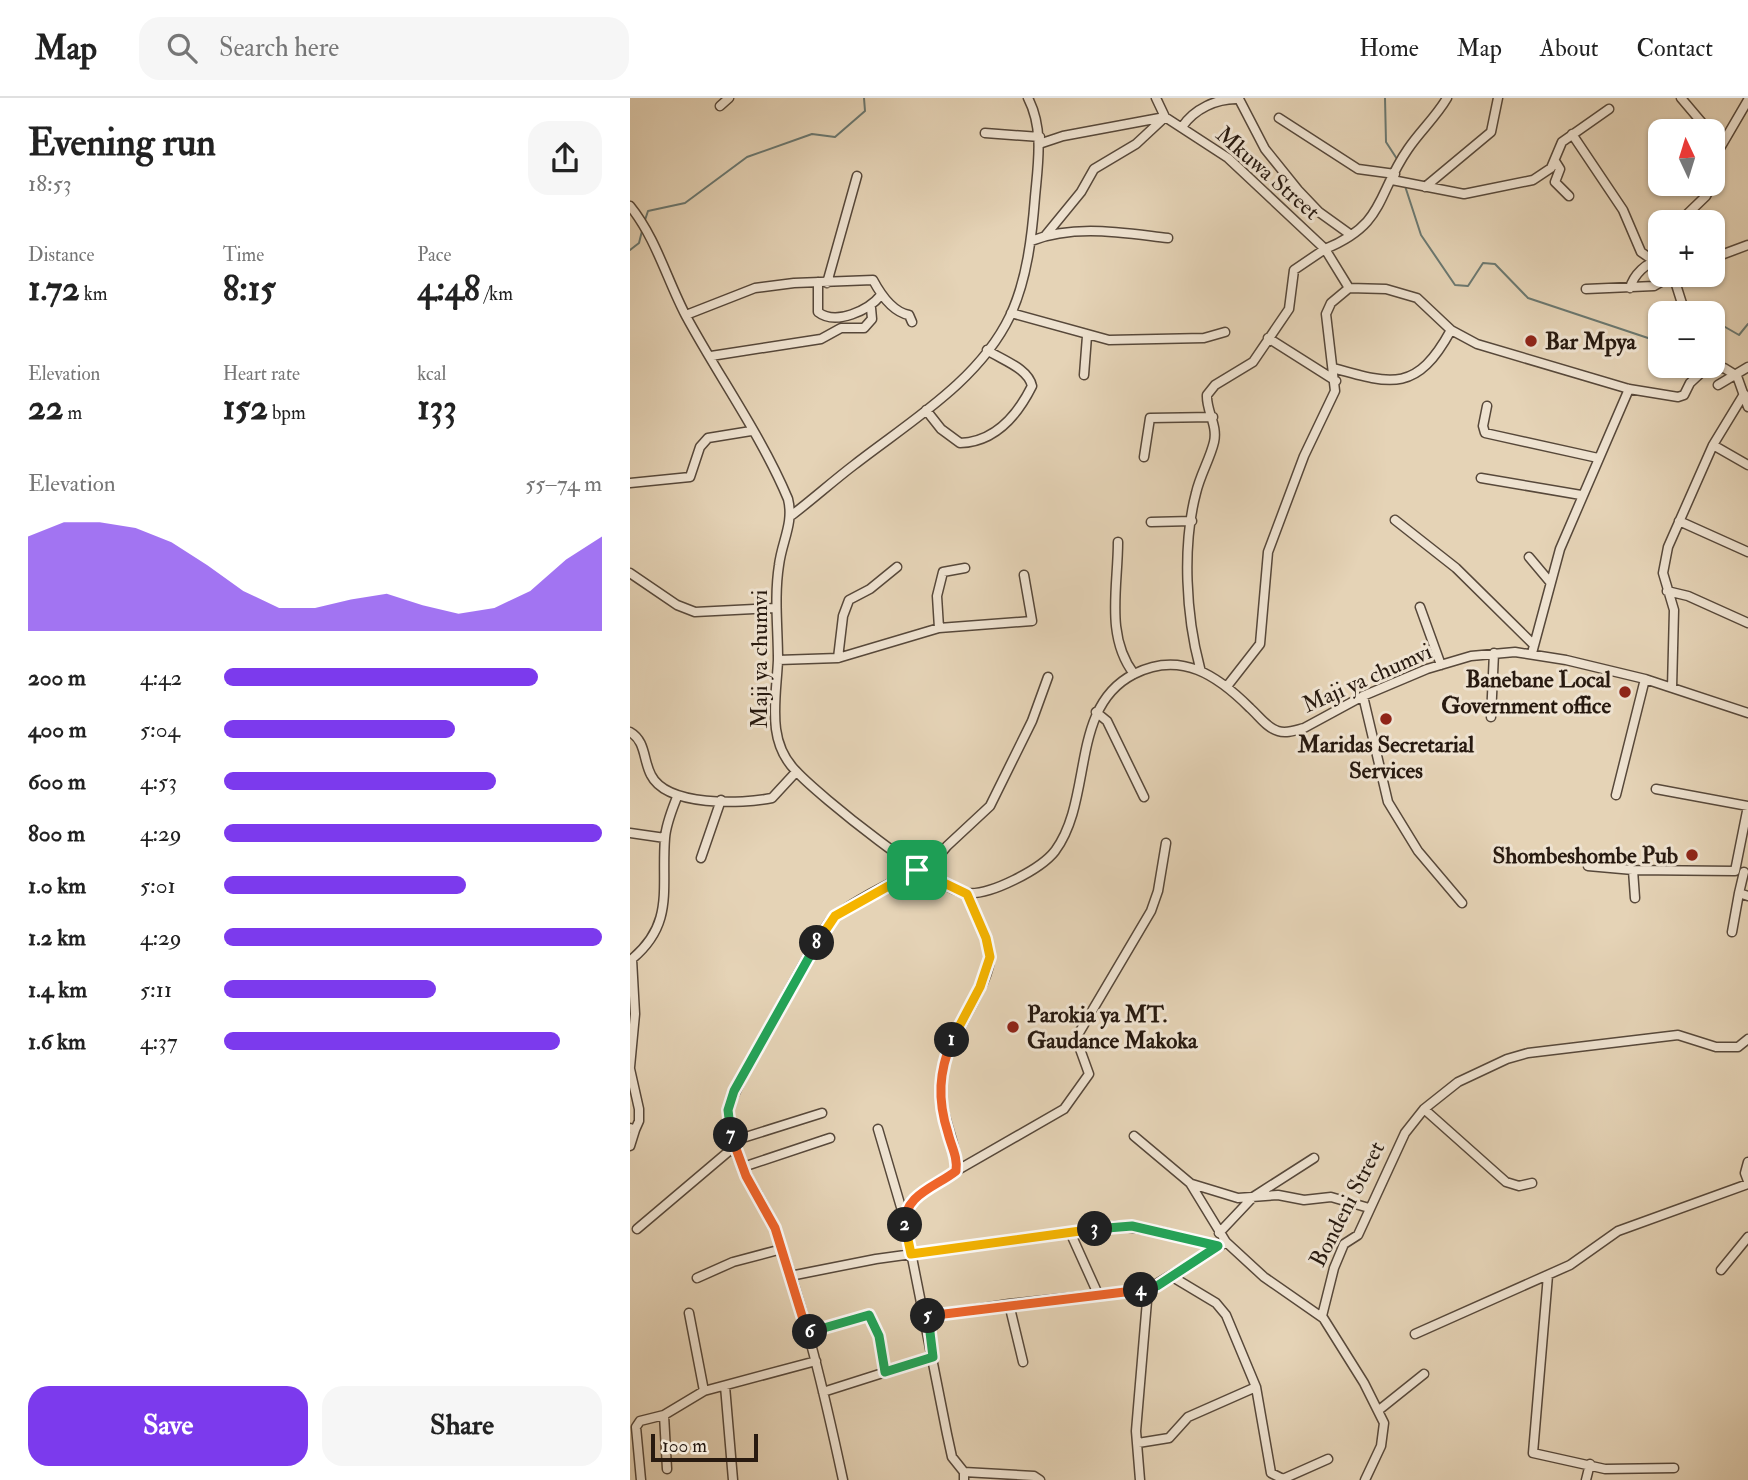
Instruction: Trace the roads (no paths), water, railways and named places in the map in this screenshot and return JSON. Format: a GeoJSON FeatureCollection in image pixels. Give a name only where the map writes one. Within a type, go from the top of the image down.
{"type":"FeatureCollection","features":[{"type":"Feature","properties":{"kind":"street"},"geometry":{"type":"LineString","coordinates":[[720,106],[729,98]]}},
{"type":"Feature","properties":{"kind":"street"},"geometry":{"type":"LineString","coordinates":[[630,206],[643,226],[685,315],[711,356],[782,485],[792,514],[926,410],[987,350],[1011,313],[1031,241],[1039,140],[1035,111],[1028,98]]}},
{"type":"Feature","properties":{"kind":"street"},"geometry":{"type":"LineString","coordinates":[[1156,98],[1165,117]]}},
{"type":"Feature","properties":{"kind":"street","name":"Mkuwa Street"},"geometry":{"type":"LineString","coordinates":[[1165,117],[1227,158],[1325,249],[1352,235],[1379,209],[1405,152],[1447,98]]}},
{"type":"Feature","properties":{"kind":"street"},"geometry":{"type":"LineString","coordinates":[[1425,187],[1491,132],[1498,98]]}},
{"type":"Feature","properties":{"kind":"street"},"geometry":{"type":"LineString","coordinates":[[1681,98],[1699,119]]}},
{"type":"Feature","properties":{"kind":"street"},"geometry":{"type":"LineString","coordinates":[[1182,127],[1198,110],[1224,100],[1239,99],[1265,149],[1298,190],[1318,212],[1352,235]]}},
{"type":"Feature","properties":{"kind":"street"},"geometry":{"type":"LineString","coordinates":[[1726,138],[1748,100]]}},
{"type":"Feature","properties":{"kind":"street"},"geometry":{"type":"LineString","coordinates":[[1279,118],[1355,167],[1425,187],[1464,194],[1503,188],[1541,176],[1555,160],[1562,142],[1609,109]]}},
{"type":"Feature","properties":{"kind":"street"},"geometry":{"type":"LineString","coordinates":[[985,133],[1039,140],[1165,117]]}},
{"type":"Feature","properties":{"kind":"street"},"geometry":{"type":"LineString","coordinates":[[1045,236],[1081,192],[1094,169],[1136,144],[1165,117]]}},
{"type":"Feature","properties":{"kind":"street"},"geometry":{"type":"LineString","coordinates":[[1572,134],[1623,210],[1641,252],[1648,256]]}},
{"type":"Feature","properties":{"kind":"street"},"geometry":{"type":"LineString","coordinates":[[1555,160],[1560,170],[1555,182],[1569,196]]}},
{"type":"Feature","properties":{"kind":"street"},"geometry":{"type":"LineString","coordinates":[[857,176],[822,282],[821,315],[840,317],[872,307],[881,295]]}},
{"type":"Feature","properties":{"kind":"street"},"geometry":{"type":"LineString","coordinates":[[1691,210],[1706,196]]}},
{"type":"Feature","properties":{"kind":"street"},"geometry":{"type":"LineString","coordinates":[[1031,241],[1045,236],[1085,231],[1168,238]]}},
{"type":"Feature","properties":{"kind":"street"},"geometry":{"type":"LineString","coordinates":[[1725,254],[1748,245]]}},
{"type":"Feature","properties":{"kind":"street"},"geometry":{"type":"LineString","coordinates":[[1200,668],[1188,617],[1195,496],[1214,442],[1213,418],[1206,402],[1209,390],[1249,366],[1289,309],[1294,270],[1325,249],[1349,288]]}},
{"type":"Feature","properties":{"kind":"street"},"geometry":{"type":"LineString","coordinates":[[1630,288],[1637,275],[1648,267]]}},
{"type":"Feature","properties":{"kind":"street"},"geometry":{"type":"LineString","coordinates":[[685,315],[755,288],[873,280],[881,295],[898,313],[909,315],[912,322]]}},
{"type":"Feature","properties":{"kind":"street"},"geometry":{"type":"LineString","coordinates":[[1586,289],[1648,286]]}},
{"type":"Feature","properties":{"kind":"street"},"geometry":{"type":"LineString","coordinates":[[1228,685],[1260,644],[1268,552],[1308,448],[1333,397],[1336,381],[1326,314],[1331,303],[1349,288],[1387,289],[1417,298],[1451,330],[1477,344],[1629,389],[1678,397],[1684,395],[1695,377],[1707,368],[1724,368],[1737,376],[1745,387],[1748,405]]}},
{"type":"Feature","properties":{"kind":"street"},"geometry":{"type":"LineString","coordinates":[[711,356],[821,339],[841,328],[862,329],[872,319],[872,307]]}},
{"type":"Feature","properties":{"kind":"street"},"geometry":{"type":"LineString","coordinates":[[1011,313],[1109,340],[1180,340],[1204,338],[1226,332]]}},
{"type":"Feature","properties":{"kind":"street"},"geometry":{"type":"LineString","coordinates":[[1333,368],[1381,382],[1399,381],[1427,366],[1451,330]]}},
{"type":"Feature","properties":{"kind":"street"},"geometry":{"type":"LineString","coordinates":[[1084,375],[1087,336]]}},
{"type":"Feature","properties":{"kind":"street"},"geometry":{"type":"LineString","coordinates":[[1268,338],[1336,381]]}},
{"type":"Feature","properties":{"kind":"street"},"geometry":{"type":"LineString","coordinates":[[926,410],[941,429],[960,443],[987,438],[1000,431],[1032,386],[1030,378],[1022,371],[987,350]]}},
{"type":"Feature","properties":{"kind":"street"},"geometry":{"type":"LineString","coordinates":[[1718,385],[1748,367]]}},
{"type":"Feature","properties":{"kind":"street"},"geometry":{"type":"LineString","coordinates":[[1672,688],[1671,655],[1675,616],[1664,579],[1665,560],[1679,521],[1713,445],[1745,387]]}},
{"type":"Feature","properties":{"kind":"street"},"geometry":{"type":"LineString","coordinates":[[1533,649],[1550,582],[1581,495],[1629,389]]}},
{"type":"Feature","properties":{"kind":"street"},"geometry":{"type":"LineString","coordinates":[[1487,406],[1483,426],[1485,433],[1598,458]]}},
{"type":"Feature","properties":{"kind":"street"},"geometry":{"type":"LineString","coordinates":[[1144,457],[1150,418],[1213,418]]}},
{"type":"Feature","properties":{"kind":"street"},"geometry":{"type":"LineString","coordinates":[[630,484],[690,477],[700,447],[708,439],[751,431]]}},
{"type":"Feature","properties":{"kind":"street"},"geometry":{"type":"LineString","coordinates":[[1713,445],[1748,465]]}},
{"type":"Feature","properties":{"kind":"street"},"geometry":{"type":"LineString","coordinates":[[1481,478],[1581,495]]}},
{"type":"Feature","properties":{"kind":"street","name":"Maji ya chumvi"},"geometry":{"type":"LineString","coordinates":[[792,514],[779,564],[775,608],[778,660],[776,730],[784,756],[796,772],[920,872],[967,894]]}},
{"type":"Feature","properties":{"kind":"street"},"geometry":{"type":"LineString","coordinates":[[1395,520],[1456,568],[1533,649]]}},
{"type":"Feature","properties":{"kind":"street"},"geometry":{"type":"LineString","coordinates":[[1151,522],[1192,521]]}},
{"type":"Feature","properties":{"kind":"street"},"geometry":{"type":"LineString","coordinates":[[1679,521],[1748,552]]}},
{"type":"Feature","properties":{"kind":"street"},"geometry":{"type":"LineString","coordinates":[[956,1171],[956,1156],[941,1107],[941,1076],[955,1035],[980,987],[990,957],[986,938],[967,894],[1005,884],[1039,866],[1054,852],[1067,833],[1096,712],[1119,685],[1133,674],[1124,661],[1116,639],[1118,542]]}},
{"type":"Feature","properties":{"kind":"street"},"geometry":{"type":"LineString","coordinates":[[1530,557],[1550,582]]}},
{"type":"Feature","properties":{"kind":"street"},"geometry":{"type":"LineString","coordinates":[[838,658],[843,616],[849,600],[870,589],[897,567]]}},
{"type":"Feature","properties":{"kind":"street"},"geometry":{"type":"LineString","coordinates":[[939,628],[937,596],[943,572],[965,568]]}},
{"type":"Feature","properties":{"kind":"street"},"geometry":{"type":"LineString","coordinates":[[630,573],[677,605],[695,612],[775,608]]}},
{"type":"Feature","properties":{"kind":"street"},"geometry":{"type":"LineString","coordinates":[[778,660],[838,658],[939,628],[1032,621],[1024,575]]}},
{"type":"Feature","properties":{"kind":"street"},"geometry":{"type":"LineString","coordinates":[[1667,591],[1688,596],[1748,623]]}},
{"type":"Feature","properties":{"kind":"street"},"geometry":{"type":"LineString","coordinates":[[1420,607],[1441,665]]}},
{"type":"Feature","properties":{"kind":"street","name":"Maji ya chumvi"},"geometry":{"type":"LineString","coordinates":[[1133,674],[1153,667],[1175,665],[1200,668],[1228,685],[1269,726],[1286,733],[1304,728],[1363,696],[1441,665],[1494,653],[1533,649],[1646,679],[1748,713]]}},
{"type":"Feature","properties":{"kind":"street"},"geometry":{"type":"LineString","coordinates":[[1491,718],[1494,653]]}},
{"type":"Feature","properties":{"kind":"street"},"geometry":{"type":"LineString","coordinates":[[843,1480],[816,1361],[782,1249],[763,1202],[743,1167],[734,1144],[728,1110],[734,1091],[828,923],[920,872],[990,806],[1032,721],[1048,677]]}},
{"type":"Feature","properties":{"kind":"street"},"geometry":{"type":"LineString","coordinates":[[1616,795],[1646,679]]}},
{"type":"Feature","properties":{"kind":"street"},"geometry":{"type":"LineString","coordinates":[[1363,696],[1381,778],[1395,817],[1418,851],[1462,903]]}},
{"type":"Feature","properties":{"kind":"street"},"geometry":{"type":"LineString","coordinates":[[1096,712],[1107,720],[1144,797]]}},
{"type":"Feature","properties":{"kind":"street"},"geometry":{"type":"LineString","coordinates":[[630,732],[639,741],[650,774],[663,788],[677,797],[721,800],[772,798],[796,772]]}},
{"type":"Feature","properties":{"kind":"street"},"geometry":{"type":"LineString","coordinates":[[1656,789],[1748,806],[1742,872],[1744,895],[1732,932]]}},
{"type":"Feature","properties":{"kind":"street"},"geometry":{"type":"LineString","coordinates":[[630,1146],[632,1129],[639,1121],[630,1068],[635,1014],[631,959],[649,944],[659,930],[664,903],[665,838],[677,797]]}},
{"type":"Feature","properties":{"kind":"street"},"geometry":{"type":"LineString","coordinates":[[701,858],[721,800]]}},
{"type":"Feature","properties":{"kind":"street"},"geometry":{"type":"LineString","coordinates":[[630,833],[665,838]]}},
{"type":"Feature","properties":{"kind":"street"},"geometry":{"type":"LineString","coordinates":[[904,1217],[907,1206],[914,1198],[956,1171],[1056,1115],[1079,1091],[1089,1074],[1076,1038],[1151,911],[1166,843]]}},
{"type":"Feature","properties":{"kind":"street"},"geometry":{"type":"LineString","coordinates":[[1588,866],[1633,870],[1742,872]]}},
{"type":"Feature","properties":{"kind":"street"},"geometry":{"type":"LineString","coordinates":[[1633,870],[1635,898]]}},
{"type":"Feature","properties":{"kind":"street","name":"Bondeni Street"},"geometry":{"type":"LineString","coordinates":[[1323,1318],[1323,1304],[1344,1244],[1358,1235],[1405,1133],[1424,1110],[1458,1082],[1507,1059],[1544,1049],[1678,1035],[1716,1047],[1738,1046],[1748,1039]]}},
{"type":"Feature","properties":{"kind":"street"},"geometry":{"type":"LineString","coordinates":[[1424,1110],[1506,1182],[1519,1186],[1532,1183]]}},
{"type":"Feature","properties":{"kind":"street"},"geometry":{"type":"LineString","coordinates":[[637,1229],[734,1144],[822,1113]]}},
{"type":"Feature","properties":{"kind":"street"},"geometry":{"type":"LineString","coordinates":[[878,1129],[904,1217],[952,1457],[964,1476],[1034,1476],[1040,1480]]}},
{"type":"Feature","properties":{"kind":"street"},"geometry":{"type":"LineString","coordinates":[[1134,1136],[1190,1183],[1219,1233],[1222,1244]]}},
{"type":"Feature","properties":{"kind":"street"},"geometry":{"type":"LineString","coordinates":[[743,1167],[830,1138]]}},
{"type":"Feature","properties":{"kind":"street"},"geometry":{"type":"LineString","coordinates":[[1219,1233],[1253,1197],[1314,1158]]}},
{"type":"Feature","properties":{"kind":"street"},"geometry":{"type":"LineString","coordinates":[[1415,1334],[1570,1265],[1618,1231],[1748,1182],[1745,1173],[1748,1162]]}},
{"type":"Feature","properties":{"kind":"street"},"geometry":{"type":"LineString","coordinates":[[1190,1183],[1238,1198],[1278,1195],[1304,1200],[1338,1198],[1369,1208]]}},
{"type":"Feature","properties":{"kind":"street"},"geometry":{"type":"LineString","coordinates":[[790,1276],[911,1254],[1132,1226],[1222,1244],[1323,1318],[1379,1410],[1384,1432],[1381,1446],[1365,1480]]}},
{"type":"Feature","properties":{"kind":"street"},"geometry":{"type":"LineString","coordinates":[[1070,1232],[1098,1294]]}},
{"type":"Feature","properties":{"kind":"street"},"geometry":{"type":"LineString","coordinates":[[1721,1270],[1748,1237]]}},
{"type":"Feature","properties":{"kind":"street"},"geometry":{"type":"LineString","coordinates":[[926,1317],[1009,1304],[1148,1289],[1222,1244]]}},
{"type":"Feature","properties":{"kind":"street"},"geometry":{"type":"LineString","coordinates":[[697,1278],[733,1262],[782,1249]]}},
{"type":"Feature","properties":{"kind":"street"},"geometry":{"type":"LineString","coordinates":[[1548,1275],[1532,1451],[1536,1455],[1605,1469],[1674,1468]]}},
{"type":"Feature","properties":{"kind":"street"},"geometry":{"type":"LineString","coordinates":[[1171,1276],[1220,1307],[1242,1350],[1256,1387],[1269,1467],[1275,1477],[1283,1479],[1328,1459]]}},
{"type":"Feature","properties":{"kind":"street"},"geometry":{"type":"LineString","coordinates":[[1140,1480],[1136,1431],[1148,1289]]}},
{"type":"Feature","properties":{"kind":"street"},"geometry":{"type":"LineString","coordinates":[[1009,1304],[1023,1362]]}},
{"type":"Feature","properties":{"kind":"street"},"geometry":{"type":"LineString","coordinates":[[689,1313],[704,1391]]}},
{"type":"Feature","properties":{"kind":"street"},"geometry":{"type":"LineString","coordinates":[[807,1332],[869,1315],[879,1336],[885,1372]]}},
{"type":"Feature","properties":{"kind":"street"},"geometry":{"type":"LineString","coordinates":[[823,1392],[933,1357]]}},
{"type":"Feature","properties":{"kind":"street"},"geometry":{"type":"LineString","coordinates":[[641,1480],[637,1423],[664,1415],[679,1403],[704,1391],[816,1361]]}},
{"type":"Feature","properties":{"kind":"street"},"geometry":{"type":"LineString","coordinates":[[1379,1410],[1424,1374]]}},
{"type":"Feature","properties":{"kind":"street"},"geometry":{"type":"LineString","coordinates":[[725,1386],[733,1480]]}},
{"type":"Feature","properties":{"kind":"street"},"geometry":{"type":"LineString","coordinates":[[1138,1443],[1169,1438],[1188,1417],[1256,1387]]}},
{"type":"Feature","properties":{"kind":"street"},"geometry":{"type":"LineString","coordinates":[[664,1415],[667,1469]]}},
{"type":"Feature","properties":{"kind":"street"},"geometry":{"type":"LineString","coordinates":[[1586,1480],[1590,1464]]}},
{"type":"Feature","properties":{"kind":"waterway"},"geometry":{"type":"LineString","coordinates":[[644,223],[648,211],[685,203],[747,157],[812,134],[835,137],[865,111],[864,98]]}},
{"type":"Feature","properties":{"kind":"waterway"},"geometry":{"type":"LineString","coordinates":[[1385,98],[1386,142],[1397,159]]}},
{"type":"Feature","properties":{"kind":"waterway"},"geometry":{"type":"LineString","coordinates":[[1405,186],[1421,235],[1455,285],[1468,286],[1483,263],[1495,264],[1528,298],[1648,338]]}},
{"type":"Feature","properties":{"kind":"waterway"},"geometry":{"type":"LineString","coordinates":[[630,250],[639,243],[642,231]]}},
{"type":"Feature","properties":{"kind":"waterway"},"geometry":{"type":"LineString","coordinates":[[1725,327],[1739,335],[1748,324]]}},
{"type":"Feature","properties":{"kind":"place","name":"Bar Mpya"},"geometry":{"type":"Point","coordinates":[1531,341]}},
{"type":"Feature","properties":{"kind":"place","name":"Banebane Local Government office"},"geometry":{"type":"Point","coordinates":[1625,692]}},
{"type":"Feature","properties":{"kind":"place","name":"Maridas Secretarial Services"},"geometry":{"type":"Point","coordinates":[1386,719]}},
{"type":"Feature","properties":{"kind":"place","name":"Shombeshombe Pub"},"geometry":{"type":"Point","coordinates":[1692,855]}},
{"type":"Feature","properties":{"kind":"place","name":"Parokia ya MT. Gaudance Makoka"},"geometry":{"type":"Point","coordinates":[1013,1027]}}]}
